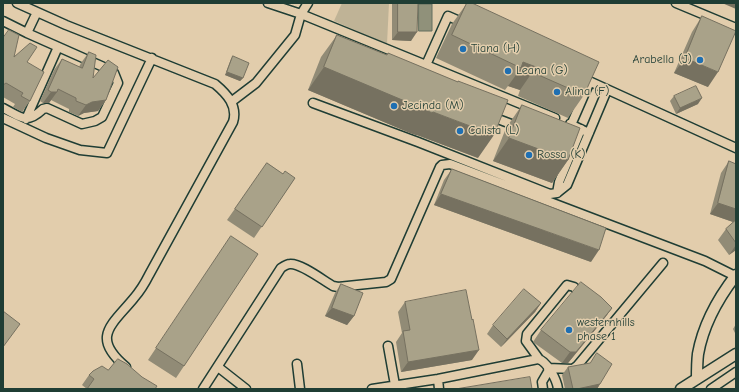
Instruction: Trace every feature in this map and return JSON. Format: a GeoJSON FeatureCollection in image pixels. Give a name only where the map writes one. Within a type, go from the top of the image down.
{"type":"FeatureCollection","features":[{"type":"Feature","properties":{"kind":"street"},"geometry":{"type":"LineString","coordinates":[[17,3],[215,84],[225,93],[234,106],[235,115],[230,129],[146,281],[118,316],[108,332],[106,338],[109,348],[118,360],[132,372]]}},
{"type":"Feature","properties":{"kind":"street"},"geometry":{"type":"LineString","coordinates":[[268,3],[278,5],[301,14],[589,133]]}},
{"type":"Feature","properties":{"kind":"street"},"geometry":{"type":"LineString","coordinates":[[231,102],[256,84],[295,35],[301,14],[308,3]]}},
{"type":"Feature","properties":{"kind":"street"},"geometry":{"type":"LineString","coordinates":[[676,3],[736,28]]}},
{"type":"Feature","properties":{"kind":"street"},"geometry":{"type":"LineString","coordinates":[[27,33],[37,12]]}},
{"type":"Feature","properties":{"kind":"street"},"geometry":{"type":"LineString","coordinates":[[426,65],[448,16],[469,26]]}},
{"type":"Feature","properties":{"kind":"street"},"geometry":{"type":"LineString","coordinates":[[3,21],[114,73],[118,83],[102,117],[95,121],[82,124],[47,108],[43,109],[34,117],[26,118],[3,108]]}},
{"type":"Feature","properties":{"kind":"street"},"geometry":{"type":"LineString","coordinates":[[26,118],[58,47]]}},
{"type":"Feature","properties":{"kind":"street"},"geometry":{"type":"LineString","coordinates":[[3,118],[46,138],[80,150],[107,153],[152,58]]}},
{"type":"Feature","properties":{"kind":"street"},"geometry":{"type":"LineString","coordinates":[[576,75],[736,148]]}},
{"type":"Feature","properties":{"kind":"street"},"geometry":{"type":"LineString","coordinates":[[571,125],[590,82]]}},
{"type":"Feature","properties":{"kind":"street"},"geometry":{"type":"LineString","coordinates":[[313,102],[550,194],[557,193],[567,185],[607,90]]}},
{"type":"Feature","properties":{"kind":"street"},"geometry":{"type":"LineString","coordinates":[[484,113],[529,131]]}},
{"type":"Feature","properties":{"kind":"street"},"geometry":{"type":"LineString","coordinates":[[557,193],[570,147],[581,129]]}},
{"type":"Feature","properties":{"kind":"street"},"geometry":{"type":"LineString","coordinates":[[203,389],[281,268],[286,265],[292,264],[302,268],[338,287],[386,282],[391,279],[440,167],[445,164],[450,164],[705,261],[736,275],[718,303],[704,330],[698,354],[697,379]]}},
{"type":"Feature","properties":{"kind":"street"},"geometry":{"type":"LineString","coordinates":[[548,369],[573,369],[578,366],[613,317],[663,263]]}},
{"type":"Feature","properties":{"kind":"street"},"geometry":{"type":"LineString","coordinates":[[558,389],[557,380],[548,369],[545,362],[539,359],[526,341],[527,334],[567,285],[592,301]]}},
{"type":"Feature","properties":{"kind":"street"},"geometry":{"type":"LineString","coordinates":[[388,346],[395,385]]}},
{"type":"Feature","properties":{"kind":"street"},"geometry":{"type":"LineString","coordinates":[[681,389],[736,354]]}},
{"type":"Feature","properties":{"kind":"street"},"geometry":{"type":"LineString","coordinates":[[372,389],[438,379],[539,359]]}},
{"type":"Feature","properties":{"kind":"street"},"geometry":{"type":"LineString","coordinates":[[297,364],[300,389]]}},
{"type":"Feature","properties":{"kind":"street"},"geometry":{"type":"LineString","coordinates":[[218,366],[246,389]]}},
{"type":"Feature","properties":{"kind":"street"},"geometry":{"type":"LineString","coordinates":[[543,389],[542,382],[548,369]]}},
{"type":"Feature","properties":{"kind":"street"},"geometry":{"type":"LineString","coordinates":[[711,389],[736,372]]}},
{"type":"Feature","properties":{"kind":"street"},"geometry":{"type":"LineString","coordinates":[[438,379],[440,389]]}},
{"type":"Feature","properties":{"kind":"shaded area"},"geometry":{"type":"Polygon","coordinates":[[[342,3],[389,3],[387,44],[334,21],[342,3]]]}},
{"type":"Feature","properties":{"kind":"shaded area"},"geometry":{"type":"Polygon","coordinates":[[[419,4],[432,4],[432,31],[419,31],[419,4]]]}},
{"type":"Feature","properties":{"kind":"building"},"geometry":{"type":"Polygon","coordinates":[[[398,3],[418,3],[417,32],[398,32],[398,3]]]}},
{"type":"Feature","properties":{"kind":"building"},"geometry":{"type":"Polygon","coordinates":[[[467,3],[472,3],[599,62],[584,95],[534,73],[536,67],[523,62],[521,68],[452,35],[467,3]]]}},
{"type":"Feature","properties":{"kind":"building"},"geometry":{"type":"Polygon","coordinates":[[[702,16],[736,31],[718,72],[685,58],[702,16]]]}},
{"type":"Feature","properties":{"kind":"building"},"geometry":{"type":"Polygon","coordinates":[[[9,30],[19,35],[14,57],[30,43],[37,47],[27,62],[44,72],[30,101],[21,96],[23,93],[6,83],[3,85],[3,38],[9,30]]]}},
{"type":"Feature","properties":{"kind":"building"},"geometry":{"type":"Polygon","coordinates":[[[337,35],[387,55],[388,53],[458,82],[508,100],[494,135],[433,112],[432,113],[324,67],[337,35]]]}},
{"type":"Feature","properties":{"kind":"building"},"geometry":{"type":"Polygon","coordinates":[[[89,52],[96,55],[93,78],[108,60],[118,67],[106,100],[92,102],[86,105],[76,101],[76,98],[58,89],[57,92],[51,92],[48,90],[62,59],[82,68],[89,52]]]}},
{"type":"Feature","properties":{"kind":"building"},"geometry":{"type":"Polygon","coordinates":[[[233,56],[249,63],[243,78],[227,72],[233,56]]]}},
{"type":"Feature","properties":{"kind":"building"},"geometry":{"type":"Polygon","coordinates":[[[696,86],[702,98],[680,108],[674,96],[696,86]]]}},
{"type":"Feature","properties":{"kind":"building"},"geometry":{"type":"Polygon","coordinates":[[[522,105],[580,128],[568,160],[509,138],[522,105]]]}},
{"type":"Feature","properties":{"kind":"building"},"geometry":{"type":"Polygon","coordinates":[[[729,161],[736,164],[736,209],[718,203],[729,161]]]}},
{"type":"Feature","properties":{"kind":"building"},"geometry":{"type":"Polygon","coordinates":[[[267,163],[283,174],[285,171],[295,178],[262,227],[235,209],[267,163]]]}},
{"type":"Feature","properties":{"kind":"building"},"geometry":{"type":"Polygon","coordinates":[[[452,169],[606,228],[599,250],[441,194],[452,169]]]}},
{"type":"Feature","properties":{"kind":"building"},"geometry":{"type":"Polygon","coordinates":[[[736,220],[736,243],[726,229],[736,220]]]}},
{"type":"Feature","properties":{"kind":"building"},"geometry":{"type":"Polygon","coordinates":[[[231,236],[258,254],[184,366],[156,348],[231,236]]]}},
{"type":"Feature","properties":{"kind":"building","name":"westernhills phase 1"},"geometry":{"type":"Polygon","coordinates":[[[581,282],[601,297],[612,308],[576,352],[570,352],[541,330],[581,282]]]}},
{"type":"Feature","properties":{"kind":"building"},"geometry":{"type":"Polygon","coordinates":[[[341,284],[363,293],[354,316],[332,308],[341,284]]]}},
{"type":"Feature","properties":{"kind":"building"},"geometry":{"type":"Polygon","coordinates":[[[524,289],[541,303],[507,339],[493,325],[524,289]]]}},
{"type":"Feature","properties":{"kind":"building"},"geometry":{"type":"Polygon","coordinates":[[[466,290],[479,350],[408,362],[403,331],[410,330],[405,302],[466,290]]]}},
{"type":"Feature","properties":{"kind":"building"},"geometry":{"type":"Polygon","coordinates":[[[3,311],[20,324],[3,347],[3,311]]]}},
{"type":"Feature","properties":{"kind":"building"},"geometry":{"type":"Polygon","coordinates":[[[597,353],[612,364],[600,384],[573,389],[568,367],[590,363],[597,353]]]}},
{"type":"Feature","properties":{"kind":"building"},"geometry":{"type":"Polygon","coordinates":[[[118,359],[157,386],[155,389],[87,389],[94,379],[89,375],[93,371],[102,366],[108,370],[118,359]]]}},
{"type":"Feature","properties":{"kind":"building"},"geometry":{"type":"Polygon","coordinates":[[[530,377],[532,389],[456,389],[530,377]]]}},
{"type":"Feature","properties":{"kind":"place","name":"Tiana (H)"},"geometry":{"type":"Point","coordinates":[463,49]}},
{"type":"Feature","properties":{"kind":"place","name":"Arabella (J)"},"geometry":{"type":"Point","coordinates":[700,60]}},
{"type":"Feature","properties":{"kind":"place","name":"Leana (G)"},"geometry":{"type":"Point","coordinates":[508,71]}},
{"type":"Feature","properties":{"kind":"place","name":"Alina (F)"},"geometry":{"type":"Point","coordinates":[557,92]}},
{"type":"Feature","properties":{"kind":"place","name":"Jecinda (M)"},"geometry":{"type":"Point","coordinates":[394,106]}},
{"type":"Feature","properties":{"kind":"place","name":"Calista (L)"},"geometry":{"type":"Point","coordinates":[460,131]}},
{"type":"Feature","properties":{"kind":"place","name":"Rossa (K)"},"geometry":{"type":"Point","coordinates":[529,155]}},
{"type":"Feature","properties":{"kind":"place","name":"westernhills phase 1"},"geometry":{"type":"Point","coordinates":[569,330]}}]}
